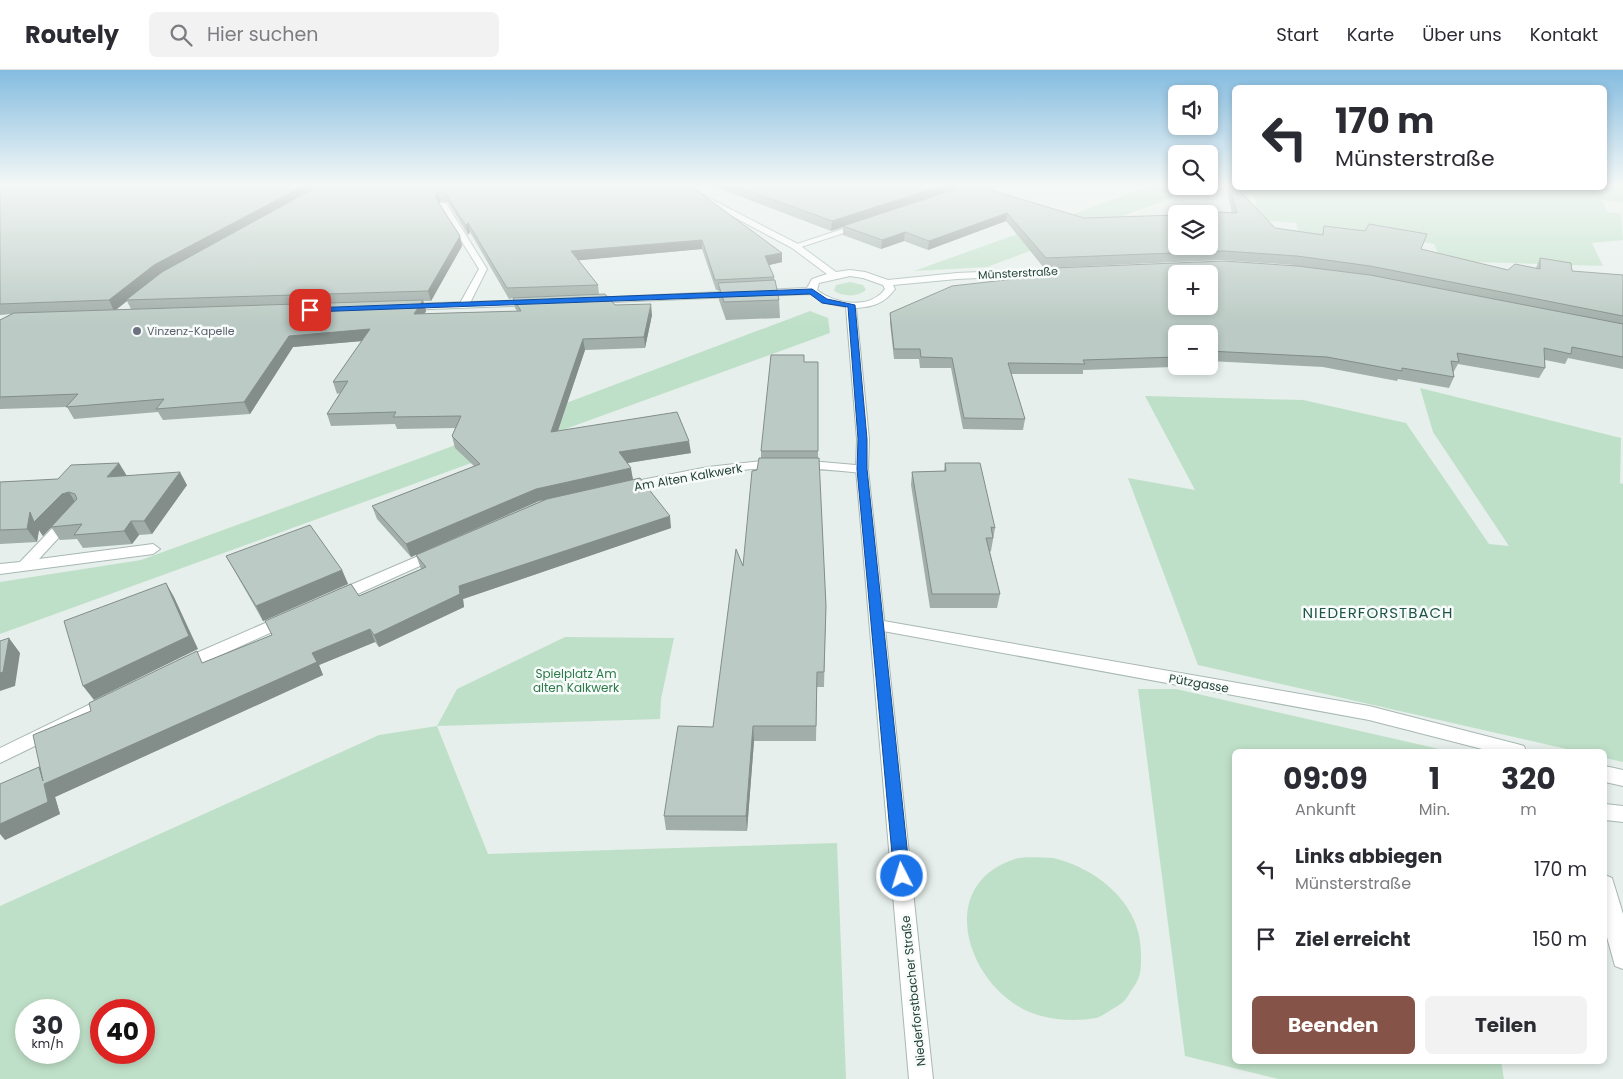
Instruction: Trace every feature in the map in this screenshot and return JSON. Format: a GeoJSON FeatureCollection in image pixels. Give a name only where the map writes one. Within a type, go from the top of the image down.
{"type":"FeatureCollection","features":[{"type":"Feature","properties":{"kind":"street"},"geometry":{"type":"LineString","coordinates":[[459,231],[483,269],[464,305]]}},
{"type":"Feature","properties":{"kind":"street"},"geometry":{"type":"LineString","coordinates":[[766,231],[795,246],[834,274]]}},
{"type":"Feature","properties":{"kind":"street"},"geometry":{"type":"LineString","coordinates":[[795,246],[844,231]]}},
{"type":"Feature","properties":{"kind":"street","name":"Münsterstraße"},"geometry":{"type":"LineString","coordinates":[[812,292],[812,286],[816,281],[834,274],[865,275],[887,283],[957,276],[1081,270]]}},
{"type":"Feature","properties":{"kind":"street"},"geometry":{"type":"LineString","coordinates":[[578,301],[812,292],[825,301],[851,305],[868,304],[882,299],[890,289],[887,283]]}},
{"type":"Feature","properties":{"kind":"street"},"geometry":{"type":"LineString","coordinates":[[393,307],[541,302]]}},
{"type":"Feature","properties":{"kind":"street","name":"Niederforstbacher Straße"},"geometry":{"type":"LineString","coordinates":[[851,305],[863,439],[862,469],[922,1079]]}},
{"type":"Feature","properties":{"kind":"street","name":"Am Alten Kalkwerk"},"geometry":{"type":"LineString","coordinates":[[611,491],[668,478],[759,465],[816,465],[862,469]]}},
{"type":"Feature","properties":{"kind":"street"},"geometry":{"type":"LineString","coordinates":[[24,566],[78,511]]}},
{"type":"Feature","properties":{"kind":"street"},"geometry":{"type":"LineString","coordinates":[[321,604],[455,545]]}},
{"type":"Feature","properties":{"kind":"street"},"geometry":{"type":"LineString","coordinates":[[0,569],[153,549]]}},
{"type":"Feature","properties":{"kind":"street"},"geometry":{"type":"LineString","coordinates":[[168,673],[303,612]]}},
{"type":"Feature","properties":{"kind":"street","name":"Pützgasse"},"geometry":{"type":"LineString","coordinates":[[878,625],[1369,713],[1509,749]]}},
{"type":"Feature","properties":{"kind":"street"},"geometry":{"type":"LineString","coordinates":[[0,756],[124,695]]}},
{"type":"Feature","properties":{"kind":"street"},"geometry":{"type":"LineString","coordinates":[[1607,774],[1623,778]]}},
{"type":"Feature","properties":{"kind":"street"},"geometry":{"type":"LineString","coordinates":[[1607,812],[1623,814]]}},
{"type":"Feature","properties":{"kind":"street"},"geometry":{"type":"LineString","coordinates":[[1607,893],[1623,958]]}},
{"type":"Feature","properties":{"kind":"green space"},"geometry":{"type":"Polygon","coordinates":[[[1025,231],[1083,231],[987,267],[914,271],[1025,231]]]}},
{"type":"Feature","properties":{"kind":"green space"},"geometry":{"type":"Polygon","coordinates":[[[1299,231],[1364,231],[1350,237],[1299,231]]]}},
{"type":"Feature","properties":{"kind":"green space"},"geometry":{"type":"Polygon","coordinates":[[[1364,231],[1622,231],[1623,240],[1592,243],[1603,266],[1441,261],[1434,244],[1364,231]]]}},
{"type":"Feature","properties":{"kind":"green space"},"geometry":{"type":"Polygon","coordinates":[[[850,282],[863,285],[866,290],[859,294],[851,295],[834,291],[836,285],[850,282]]]}},
{"type":"Feature","properties":{"kind":"green space"},"geometry":{"type":"Polygon","coordinates":[[[810,311],[828,318],[830,333],[0,634],[0,582],[141,560],[426,456],[810,311]]]}},
{"type":"Feature","properties":{"kind":"green space"},"geometry":{"type":"Polygon","coordinates":[[[1420,388],[1621,438],[1620,483],[1623,484],[1623,762],[1607,758],[1607,749],[1566,749],[1198,665],[1128,478],[1195,490],[1145,396],[1303,400],[1406,423],[1489,544],[1509,546],[1433,432],[1420,388]]]}},
{"type":"Feature","properties":{"kind":"green space","name":"Spielplatz Am alten Kalkwerk"},"geometry":{"type":"Polygon","coordinates":[[[565,637],[674,638],[661,699],[660,719],[437,726],[457,689],[565,637]]]}},
{"type":"Feature","properties":{"kind":"green space"},"geometry":{"type":"Polygon","coordinates":[[[1138,689],[1176,689],[1439,749],[1232,749],[1232,1064],[1502,1064],[1504,1079],[1278,1079],[1185,1056],[1138,689]]]}},
{"type":"Feature","properties":{"kind":"green space"},"geometry":{"type":"Polygon","coordinates":[[[437,726],[488,854],[837,843],[846,1079],[0,1079],[0,906],[379,735],[437,726]]]}},
{"type":"Feature","properties":{"kind":"green space"},"geometry":{"type":"Polygon","coordinates":[[[1019,858],[1053,858],[1085,870],[1100,879],[1114,891],[1125,904],[1133,918],[1139,935],[1141,965],[1137,981],[1121,1004],[1096,1018],[1070,1020],[1045,1017],[1029,1012],[1007,999],[989,980],[976,959],[968,935],[967,912],[974,890],[990,872],[1019,858]]]}},
{"type":"Feature","properties":{"kind":"building"},"geometry":{"type":"Polygon","coordinates":[[[0,231],[218,231],[154,265],[109,300],[0,304],[0,231]]]}},
{"type":"Feature","properties":{"kind":"building"},"geometry":{"type":"Polygon","coordinates":[[[236,231],[457,231],[460,236],[428,291],[126,300],[162,272],[236,231]]]}},
{"type":"Feature","properties":{"kind":"building"},"geometry":{"type":"Polygon","coordinates":[[[473,231],[752,231],[782,253],[765,256],[774,277],[715,280],[702,240],[571,251],[598,285],[507,288],[473,231]]]}},
{"type":"Feature","properties":{"kind":"building"},"geometry":{"type":"Polygon","coordinates":[[[857,231],[957,231],[929,241],[905,232],[882,240],[857,231]]]}},
{"type":"Feature","properties":{"kind":"building"},"geometry":{"type":"Polygon","coordinates":[[[1023,231],[1168,231],[1168,253],[1046,258],[1023,231]]]}},
{"type":"Feature","properties":{"kind":"building"},"geometry":{"type":"Polygon","coordinates":[[[1218,231],[1296,231],[1323,235],[1323,231],[1410,231],[1427,234],[1421,249],[1508,270],[1515,264],[1540,269],[1540,258],[1571,263],[1572,271],[1623,275],[1623,316],[1370,266],[1297,256],[1218,251],[1218,231]]]}},
{"type":"Feature","properties":{"kind":"building"},"geometry":{"type":"Polygon","coordinates":[[[1224,261],[1297,266],[1370,275],[1623,324],[1623,357],[1572,347],[1571,354],[1544,348],[1545,368],[1457,353],[1459,362],[1451,361],[1454,377],[1402,368],[1402,371],[1327,357],[1218,351],[1218,325],[1168,325],[1168,357],[1083,360],[1085,364],[1008,363],[1025,419],[964,418],[952,358],[921,357],[920,349],[894,349],[890,313],[952,286],[1059,274],[1054,268],[1224,261]]]}},
{"type":"Feature","properties":{"kind":"building"},"geometry":{"type":"Polygon","coordinates":[[[775,280],[779,300],[724,302],[718,283],[775,280]]]}},
{"type":"Feature","properties":{"kind":"building"},"geometry":{"type":"Polygon","coordinates":[[[605,294],[615,305],[651,304],[644,337],[583,339],[551,432],[677,412],[689,441],[619,452],[631,468],[536,489],[406,544],[372,506],[480,464],[452,436],[461,416],[393,417],[396,412],[327,414],[348,381],[333,382],[370,329],[289,336],[244,402],[156,409],[164,399],[66,407],[78,394],[0,397],[0,320],[14,313],[423,300],[414,314],[521,311],[513,298],[605,294]]]}},
{"type":"Feature","properties":{"kind":"building"},"geometry":{"type":"Polygon","coordinates":[[[771,355],[804,355],[804,362],[818,362],[818,451],[761,451],[771,355]]]}},
{"type":"Feature","properties":{"kind":"building"},"geometry":{"type":"Polygon","coordinates":[[[759,458],[819,458],[826,606],[824,672],[817,672],[816,726],[753,726],[746,816],[664,816],[678,726],[713,727],[736,549],[743,566],[752,471],[757,470],[759,458]]]}},
{"type":"Feature","properties":{"kind":"building"},"geometry":{"type":"Polygon","coordinates":[[[119,463],[107,477],[180,472],[144,521],[131,521],[124,531],[74,535],[82,524],[51,527],[77,499],[75,494],[69,492],[62,494],[34,522],[30,512],[27,529],[0,530],[0,482],[58,479],[71,465],[119,463]]]}},
{"type":"Feature","properties":{"kind":"building"},"geometry":{"type":"Polygon","coordinates":[[[945,463],[980,463],[995,528],[991,527],[993,538],[986,538],[1000,594],[932,594],[912,472],[946,471],[945,463]]]}},
{"type":"Feature","properties":{"kind":"building"},"geometry":{"type":"Polygon","coordinates":[[[640,478],[670,516],[459,586],[460,594],[374,635],[370,629],[312,653],[317,662],[44,784],[48,802],[0,824],[0,784],[39,767],[43,781],[33,735],[91,711],[89,703],[197,651],[202,663],[272,635],[265,621],[351,584],[359,596],[426,567],[416,555],[547,499],[640,478]]]}},
{"type":"Feature","properties":{"kind":"building"},"geometry":{"type":"Polygon","coordinates":[[[310,525],[342,570],[256,606],[226,556],[310,525]]]}},
{"type":"Feature","properties":{"kind":"building"},"geometry":{"type":"Polygon","coordinates":[[[166,583],[189,636],[83,686],[64,621],[166,583]]]}},
{"type":"Feature","properties":{"kind":"building"},"geometry":{"type":"Polygon","coordinates":[[[9,638],[3,672],[0,673],[0,641],[9,638]]]}},
{"type":"Feature","properties":{"kind":"place","name":"Vinzenz-Kapelle"},"geometry":{"type":"Point","coordinates":[137,331]}},
{"type":"Feature","properties":{"kind":"district","name":"NIEDERFORSTBACH"},"geometry":{"type":"Point","coordinates":[1378,612]}},
{"type":"Feature","properties":{"kind":"route"},"geometry":{"type":"LineString","coordinates":[[310,310],[812,292],[825,301],[851,305],[863,439],[862,469],[902,876]]}}]}
